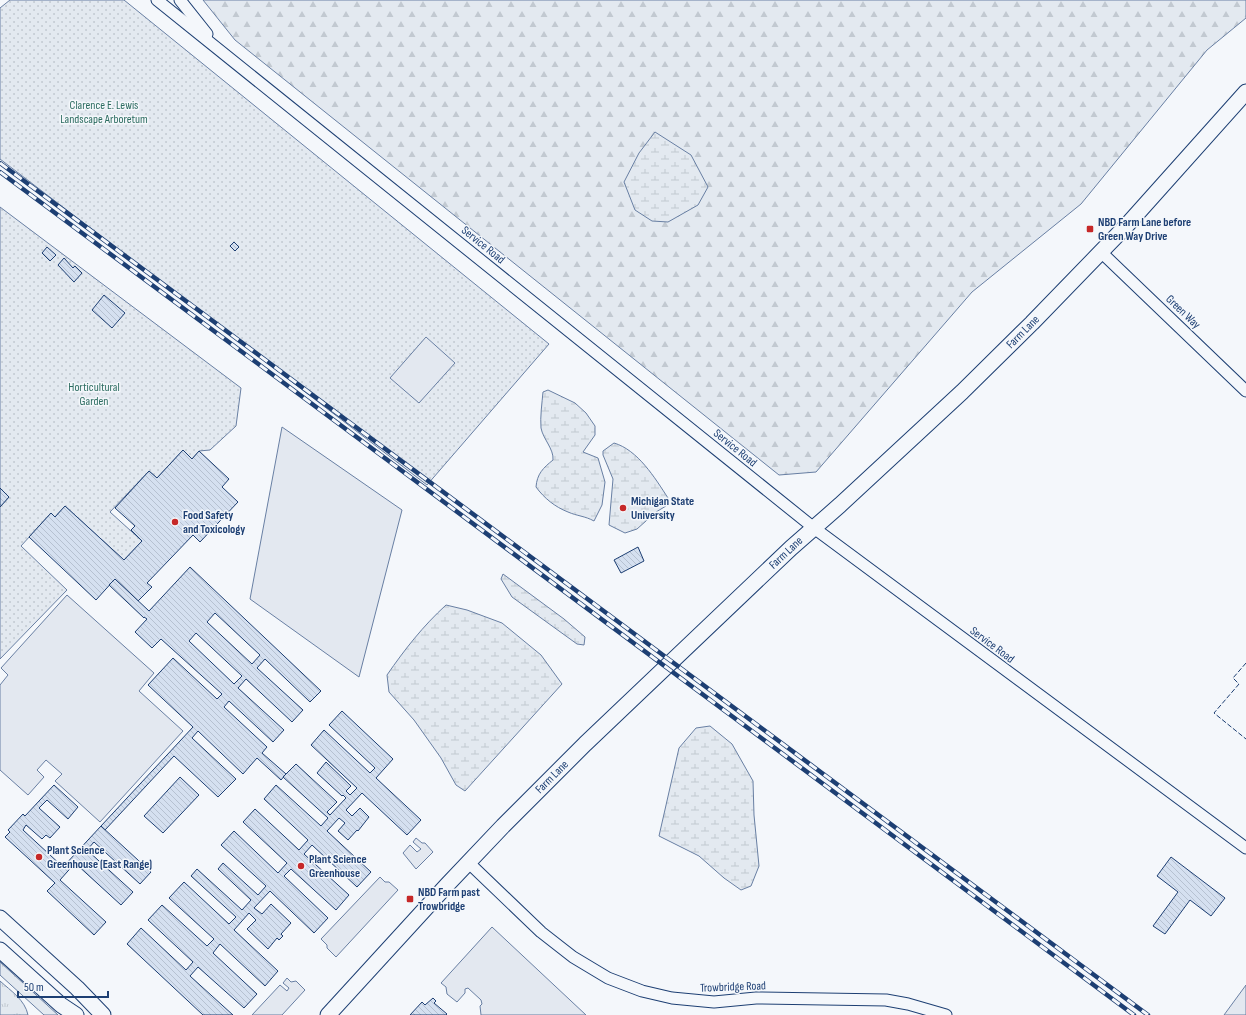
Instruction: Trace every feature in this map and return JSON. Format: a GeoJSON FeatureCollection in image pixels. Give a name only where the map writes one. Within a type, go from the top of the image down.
{"type":"FeatureCollection","features":[{"type":"Feature","properties":{"kind":"street","name":"Service Road"},"geometry":{"type":"LineString","coordinates":[[157,0],[814,528],[1246,848]]}},
{"type":"Feature","properties":{"kind":"street","name":"Service Road"},"geometry":{"type":"LineString","coordinates":[[180,0],[222,52]]}},
{"type":"Feature","properties":{"kind":"street","name":"Farm Lane"},"geometry":{"type":"LineString","coordinates":[[328,1015],[504,826],[586,744],[791,548],[962,392],[1032,323],[1132,220],[1246,92]]}},
{"type":"Feature","properties":{"kind":"street","name":"Green Way"},"geometry":{"type":"LineString","coordinates":[[1101,252],[1246,391]]}},
{"type":"Feature","properties":{"kind":"street","name":"Trowbridge Road"},"geometry":{"type":"LineString","coordinates":[[469,863],[541,932],[573,958],[608,978],[642,991],[672,998],[714,1002],[756,998],[886,1000],[908,1004],[946,1015]]}},
{"type":"Feature","properties":{"kind":"street"},"geometry":{"type":"LineString","coordinates":[[0,918],[77,988],[103,1015]]}},
{"type":"Feature","properties":{"kind":"street"},"geometry":{"type":"LineString","coordinates":[[0,950],[61,1004],[76,1015]]}},
{"type":"Feature","properties":{"kind":"green space","name":"Clarence E. Lewis Landscape Arboretum"},"geometry":{"type":"Polygon","coordinates":[[[10,0],[124,0],[549,344],[427,485],[0,159],[0,8],[10,0]]]}},
{"type":"Feature","properties":{"kind":"green space"},"geometry":{"type":"Polygon","coordinates":[[[203,0],[1246,0],[1246,18],[1207,50],[1081,204],[972,292],[816,472],[779,475],[235,40],[203,0]]]}},
{"type":"Feature","properties":{"kind":"green space"},"geometry":{"type":"Polygon","coordinates":[[[655,132],[691,155],[708,187],[698,205],[668,222],[652,221],[635,210],[624,182],[639,153],[655,132]]]}},
{"type":"Feature","properties":{"kind":"green space","name":"Horticultural Garden"},"geometry":{"type":"Polygon","coordinates":[[[0,207],[241,388],[236,426],[210,450],[199,451],[192,459],[183,450],[157,478],[149,471],[110,512],[142,541],[124,560],[65,506],[55,517],[50,514],[21,546],[67,590],[0,659],[0,507],[9,497],[0,488],[0,207]]]}},
{"type":"Feature","properties":{"kind":"green space"},"geometry":{"type":"Polygon","coordinates":[[[548,390],[575,403],[586,413],[595,426],[595,435],[583,452],[598,458],[605,482],[602,505],[594,521],[559,508],[546,498],[536,487],[541,472],[553,460],[552,452],[541,428],[543,392],[548,390]]]}},
{"type":"Feature","properties":{"kind":"green space"},"geometry":{"type":"Polygon","coordinates":[[[614,443],[631,452],[638,458],[652,474],[668,498],[666,506],[656,512],[637,529],[625,533],[609,525],[613,479],[603,455],[603,451],[614,443]]]}},
{"type":"Feature","properties":{"kind":"green space"},"geometry":{"type":"Polygon","coordinates":[[[503,574],[564,619],[585,637],[584,645],[577,644],[512,597],[501,579],[503,574]]]}},
{"type":"Feature","properties":{"kind":"green space"},"geometry":{"type":"Polygon","coordinates":[[[446,605],[467,610],[502,623],[541,655],[562,684],[465,791],[456,785],[441,758],[414,720],[389,692],[387,675],[415,638],[446,605]]]}},
{"type":"Feature","properties":{"kind":"green space"},"geometry":{"type":"Polygon","coordinates":[[[710,726],[732,744],[753,781],[754,815],[759,866],[751,886],[741,890],[724,878],[699,856],[659,836],[679,748],[696,728],[710,726]]]}},
{"type":"Feature","properties":{"kind":"green space"},"geometry":{"type":"Polygon","coordinates":[[[0,962],[58,1015],[44,1015],[0,975],[0,962]]]}},
{"type":"Feature","properties":{"kind":"green space"},"geometry":{"type":"Polygon","coordinates":[[[0,981],[21,1000],[28,1015],[0,1015],[0,981]]]}},
{"type":"Feature","properties":{"kind":"shaded area"},"geometry":{"type":"Polygon","coordinates":[[[426,337],[455,363],[419,403],[390,378],[426,337]]]}},
{"type":"Feature","properties":{"kind":"shaded area"},"geometry":{"type":"Polygon","coordinates":[[[282,427],[402,510],[359,677],[250,599],[282,427]]]}},
{"type":"Feature","properties":{"kind":"shaded area"},"geometry":{"type":"Polygon","coordinates":[[[67,595],[154,673],[139,691],[183,731],[100,822],[55,781],[62,774],[46,760],[37,770],[44,777],[28,795],[0,770],[0,685],[8,675],[1,668],[67,595]]]}},
{"type":"Feature","properties":{"kind":"shaded area"},"geometry":{"type":"Polygon","coordinates":[[[416,838],[422,843],[425,843],[433,852],[416,869],[403,853],[410,845],[417,852],[421,849],[413,842],[416,838]]]}},
{"type":"Feature","properties":{"kind":"shaded area"},"geometry":{"type":"Polygon","coordinates":[[[380,877],[385,882],[389,882],[398,890],[336,957],[321,939],[380,877]]]}},
{"type":"Feature","properties":{"kind":"shaded area"},"geometry":{"type":"Polygon","coordinates":[[[492,927],[586,1015],[481,1015],[481,1000],[468,988],[465,989],[465,993],[457,1002],[447,994],[446,987],[441,983],[492,927]]]}},
{"type":"Feature","properties":{"kind":"shaded area"},"geometry":{"type":"Polygon","coordinates":[[[287,978],[291,982],[296,981],[305,990],[282,1015],[252,1015],[280,985],[287,991],[289,988],[283,983],[287,978]]]}},
{"type":"Feature","properties":{"kind":"shaded area"},"geometry":{"type":"Polygon","coordinates":[[[1246,985],[1246,1015],[1224,1015],[1246,985]]]}},
{"type":"Feature","properties":{"kind":"building"},"geometry":{"type":"Polygon","coordinates":[[[234,242],[239,247],[235,251],[230,246],[234,242]]]}},
{"type":"Feature","properties":{"kind":"building"},"geometry":{"type":"Polygon","coordinates":[[[47,247],[56,255],[50,261],[42,253],[47,247]]]}},
{"type":"Feature","properties":{"kind":"building"},"geometry":{"type":"Polygon","coordinates":[[[64,258],[73,268],[75,266],[82,273],[74,282],[58,265],[64,258]]]}},
{"type":"Feature","properties":{"kind":"building"},"geometry":{"type":"Polygon","coordinates":[[[104,295],[125,313],[112,328],[92,310],[104,295]]]}},
{"type":"Feature","properties":{"kind":"building","name":"Food Safety and Toxicology"},"geometry":{"type":"Polygon","coordinates":[[[183,450],[192,459],[199,451],[229,479],[222,487],[238,502],[200,542],[193,535],[147,583],[152,587],[138,601],[115,579],[96,600],[29,537],[51,513],[55,517],[65,506],[124,560],[142,541],[131,530],[135,526],[115,508],[149,471],[157,478],[183,450]]]}},
{"type":"Feature","properties":{"kind":"building"},"geometry":{"type":"Polygon","coordinates":[[[0,488],[9,497],[0,507],[0,488]]]}},
{"type":"Feature","properties":{"kind":"building"},"geometry":{"type":"Polygon","coordinates":[[[638,547],[644,561],[621,573],[614,560],[638,547]]]}},
{"type":"Feature","properties":{"kind":"building"},"geometry":{"type":"Polygon","coordinates":[[[190,567],[321,691],[310,702],[265,659],[257,668],[303,710],[292,722],[246,679],[238,688],[284,730],[273,742],[229,701],[224,707],[267,747],[262,753],[286,774],[281,780],[257,758],[243,774],[198,731],[192,738],[236,779],[218,797],[174,756],[105,830],[101,826],[193,727],[148,685],[173,658],[217,699],[222,694],[161,639],[152,648],[135,632],[147,619],[144,618],[109,585],[115,579],[149,611],[190,567]],[[215,613],[207,622],[252,664],[260,655],[215,613]],[[196,633],[189,641],[234,684],[242,676],[196,633]]]}},
{"type":"Feature","properties":{"kind":"building","name":"Plant Science Greenhouse"},"geometry":{"type":"Polygon","coordinates":[[[342,711],[393,759],[376,778],[421,820],[407,835],[362,793],[346,810],[352,816],[360,808],[369,817],[358,831],[357,830],[348,840],[338,831],[345,823],[339,818],[327,831],[371,872],[357,887],[312,845],[304,854],[349,895],[336,910],[291,869],[284,876],[328,918],[314,933],[270,891],[254,908],[262,914],[271,904],[291,923],[281,934],[283,936],[279,940],[277,938],[268,949],[247,929],[256,920],[249,913],[234,930],[278,971],[265,986],[220,944],[213,953],[257,994],[244,1008],[198,967],[190,976],[233,1015],[203,1015],[127,944],[141,928],[186,970],[193,962],[148,920],[162,905],[207,946],[214,939],[169,898],[184,882],[229,924],[236,917],[191,876],[197,869],[242,910],[251,900],[218,869],[223,863],[258,895],[266,886],[221,845],[234,831],[278,873],[287,863],[243,822],[255,809],[299,850],[308,840],[264,799],[276,785],[321,826],[328,818],[283,777],[296,764],[337,802],[327,812],[330,815],[346,798],[317,773],[326,762],[351,786],[346,791],[350,795],[357,788],[311,745],[324,730],[370,773],[375,768],[329,725],[342,711]]]}},
{"type":"Feature","properties":{"kind":"building"},"geometry":{"type":"Polygon","coordinates":[[[180,777],[199,795],[163,833],[144,816],[180,777]]]}},
{"type":"Feature","properties":{"kind":"building","name":"Plant Science Greenhouse (East Range)"},"geometry":{"type":"Polygon","coordinates":[[[54,785],[78,807],[68,819],[47,800],[39,808],[60,827],[50,838],[46,835],[42,839],[26,825],[23,830],[63,867],[101,826],[151,872],[140,884],[94,842],[87,850],[133,892],[121,905],[75,863],[60,880],[106,922],[94,935],[47,891],[55,883],[5,837],[10,832],[8,830],[23,814],[25,816],[54,785]]]}},
{"type":"Feature","properties":{"kind":"building"},"geometry":{"type":"Polygon","coordinates":[[[1171,857],[1225,898],[1211,916],[1190,900],[1165,934],[1153,926],[1178,892],[1157,876],[1171,857]]]}},
{"type":"Feature","properties":{"kind":"building"},"geometry":{"type":"Polygon","coordinates":[[[433,998],[436,1001],[434,1003],[447,1014],[446,1015],[410,1015],[422,1002],[425,1005],[433,998]]]}},
{"type":"Feature","properties":{"kind":"railway"},"geometry":{"type":"LineString","coordinates":[[0,163],[1148,1015]]}},
{"type":"Feature","properties":{"kind":"railway"},"geometry":{"type":"LineString","coordinates":[[0,172],[1134,1015]]}},
{"type":"Feature","properties":{"kind":"fence"},"geometry":{"type":"LineString","coordinates":[[1246,663],[1233,678],[1239,684],[1214,713],[1246,739]]}},
{"type":"Feature","properties":{"kind":"place","name":"NBD Farm Lane before Green Way Drive"},"geometry":{"type":"Point","coordinates":[1090,229]}},
{"type":"Feature","properties":{"kind":"place","name":"Michigan State University"},"geometry":{"type":"Point","coordinates":[623,508]}},
{"type":"Feature","properties":{"kind":"place","name":"Food Safety and Toxicology"},"geometry":{"type":"Point","coordinates":[175,522]}},
{"type":"Feature","properties":{"kind":"place","name":"Plant Science Greenhouse (East Range)"},"geometry":{"type":"Point","coordinates":[39,857]}},
{"type":"Feature","properties":{"kind":"place","name":"Plant Science Greenhouse"},"geometry":{"type":"Point","coordinates":[301,866]}},
{"type":"Feature","properties":{"kind":"place","name":"NBD Farm past Trowbridge"},"geometry":{"type":"Point","coordinates":[410,899]}}]}
